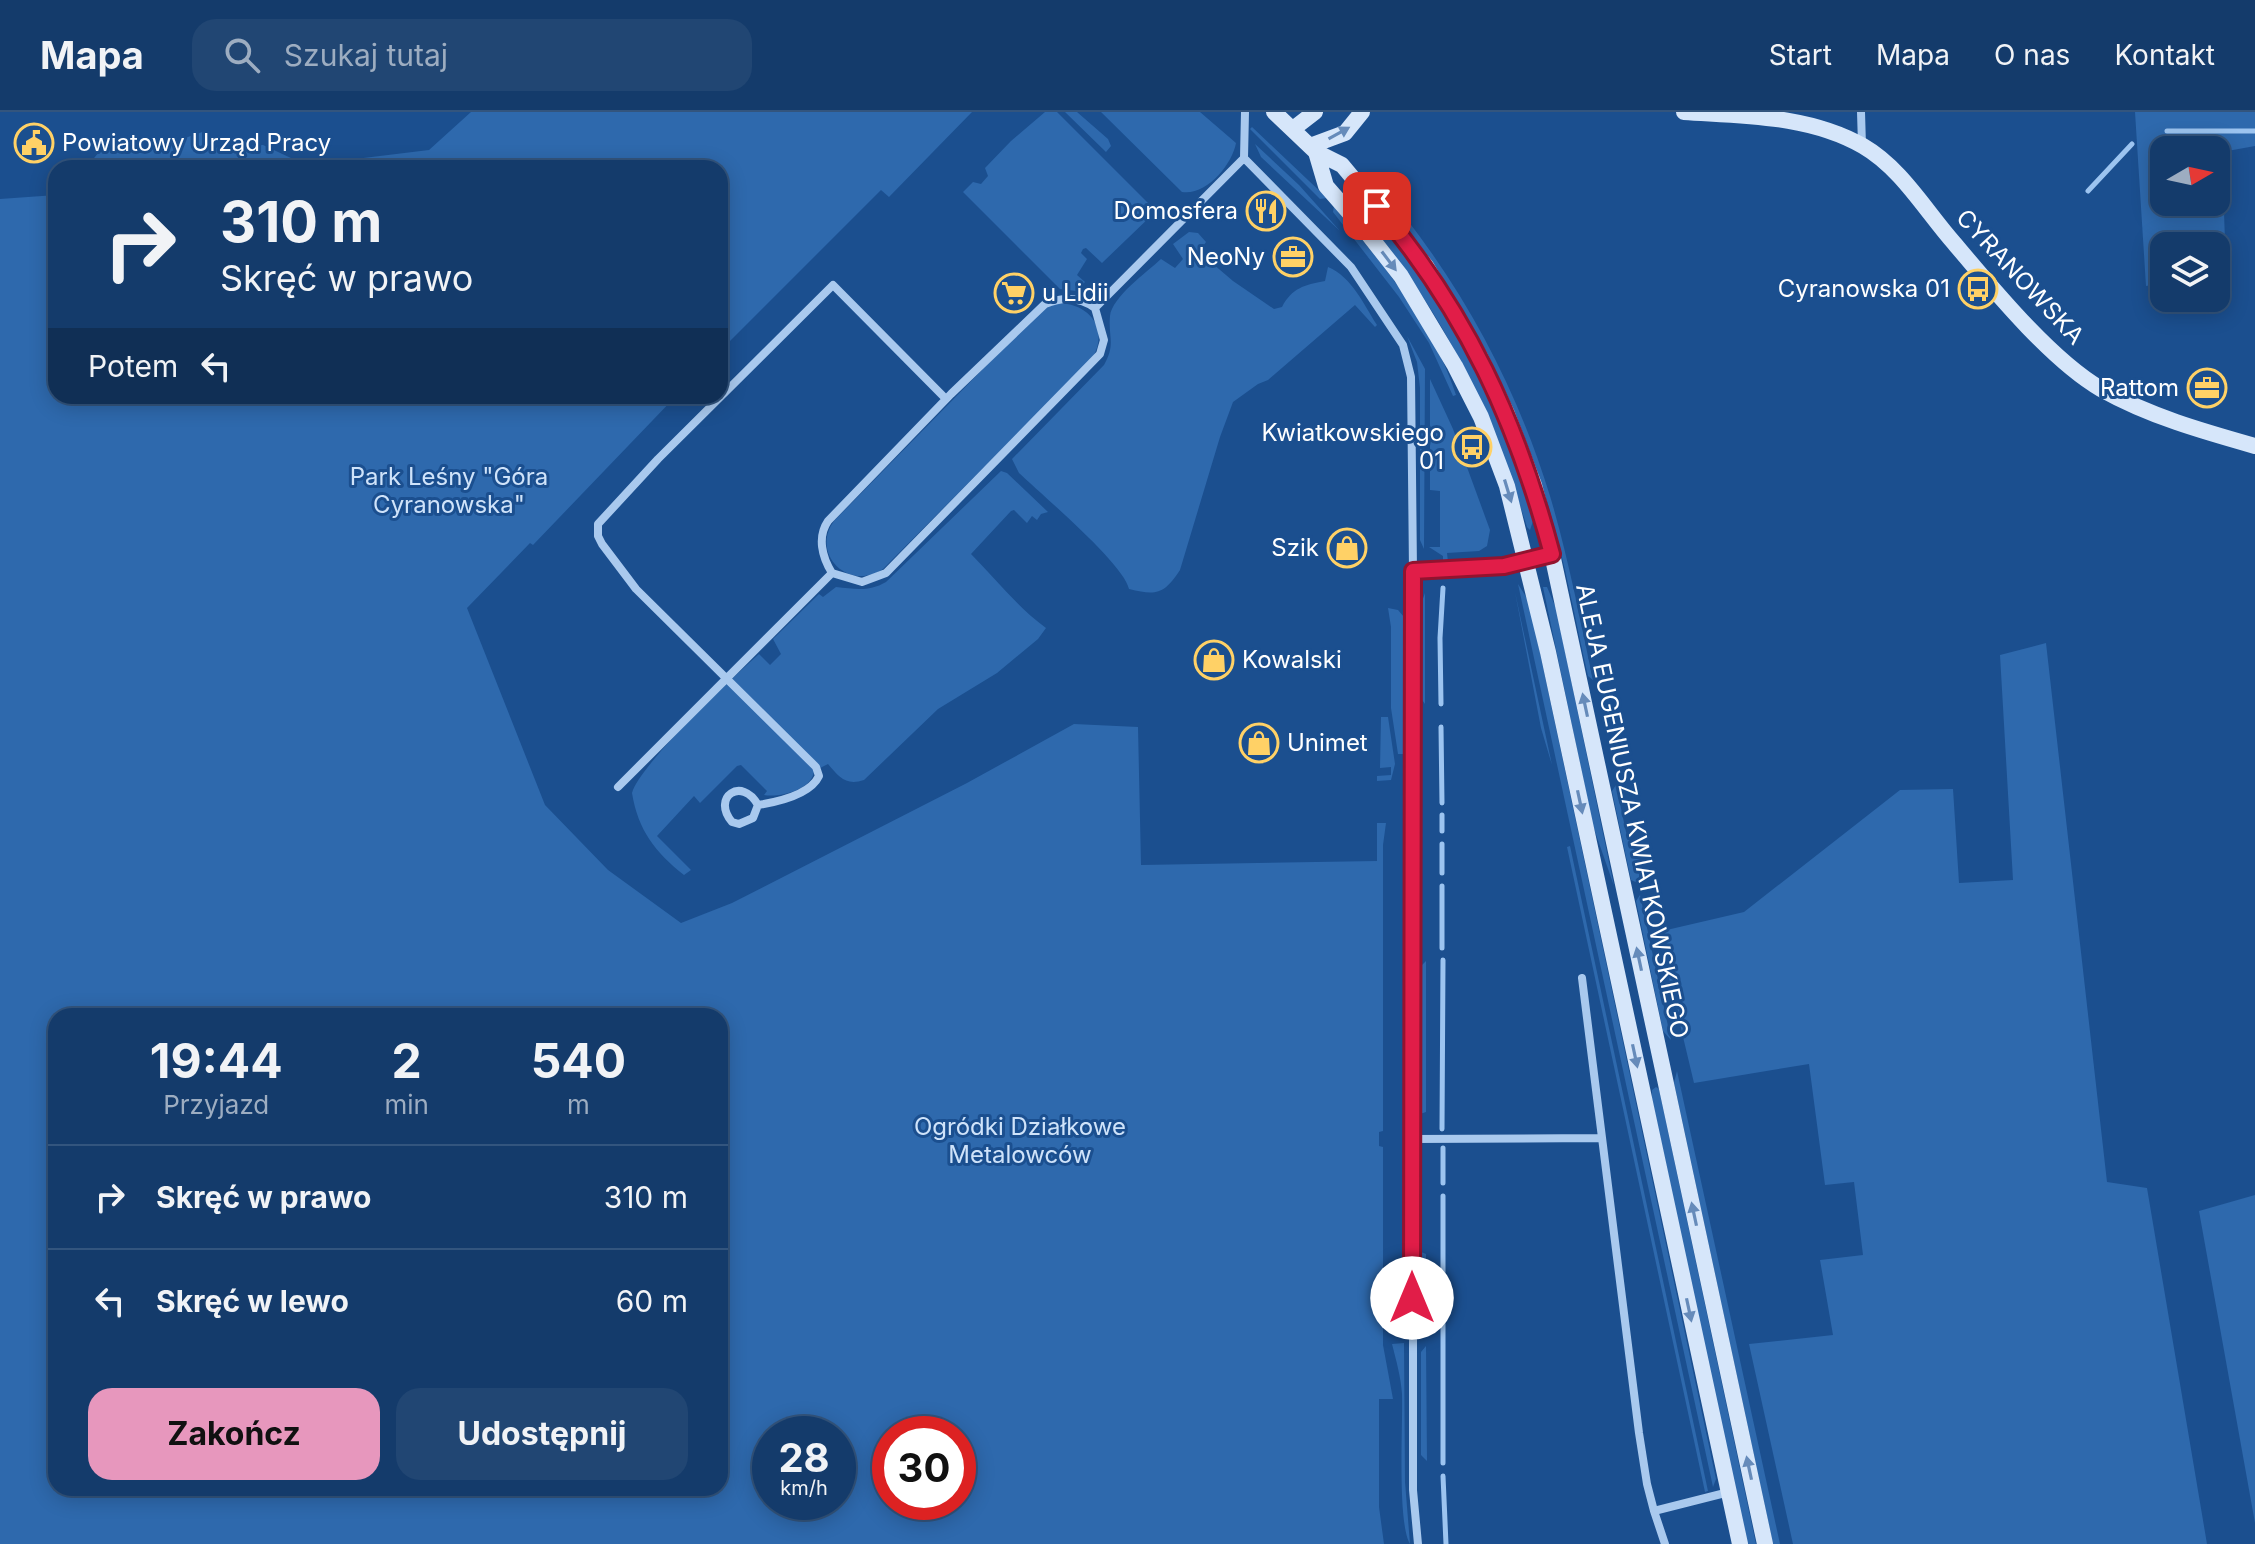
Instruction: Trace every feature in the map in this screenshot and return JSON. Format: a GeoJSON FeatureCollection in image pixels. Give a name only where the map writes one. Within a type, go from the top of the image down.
{"type":"FeatureCollection","features":[{"type":"Feature","properties":{"kind":"street"},"geometry":{"type":"LineString","coordinates":[[1095,308],[1244,158],[1245,112]]}},
{"type":"Feature","properties":{"kind":"street"},"geometry":{"type":"LineString","coordinates":[[1274,112],[1313,149],[1345,133],[1362,112]]}},
{"type":"Feature","properties":{"kind":"street"},"geometry":{"type":"LineString","coordinates":[[1293,129],[1315,112]]}},
{"type":"Feature","properties":{"kind":"street","name":"CYRANOWSKA"},"geometry":{"type":"LineString","coordinates":[[1684,112],[1793,122],[1862,145],[1902,178],[1928,214],[1992,287],[2072,368],[2098,387],[2180,425],[2255,446]]}},
{"type":"Feature","properties":{"kind":"street"},"geometry":{"type":"LineString","coordinates":[[1861,112],[1862,145]]}},
{"type":"Feature","properties":{"kind":"street","name":"ALEJA EUGENIUSZA KWIATKOWSKIEGO"},"geometry":{"type":"LineString","coordinates":[[1313,149],[1342,165],[1426,266],[1480,357],[1507,414],[1534,485],[1552,554],[1765,1544]]}},
{"type":"Feature","properties":{"kind":"street","name":"ALEJA EUGENIUSZA KWIATKOWSKIEGO"},"geometry":{"type":"LineString","coordinates":[[1313,149],[1326,186],[1401,276],[1455,366],[1481,417],[1507,486],[1528,561],[1740,1544]]}},
{"type":"Feature","properties":{"kind":"street"},"geometry":{"type":"LineString","coordinates":[[1244,158],[1351,267],[1403,345],[1411,377],[1413,1490],[1418,1544]]}},
{"type":"Feature","properties":{"kind":"street"},"geometry":{"type":"LineString","coordinates":[[728,389],[833,285],[946,399]]}},
{"type":"Feature","properties":{"kind":"street"},"geometry":{"type":"LineString","coordinates":[[1066,299],[1086,302],[1095,308],[1104,340],[1100,354],[1000,460],[886,573],[862,582],[832,573],[823,553],[822,537],[828,521],[946,399],[1045,304],[1066,299]]}},
{"type":"Feature","properties":{"kind":"street"},"geometry":{"type":"LineString","coordinates":[[713,404],[598,524],[598,536],[636,589],[819,772],[814,785],[781,800],[758,805]]}},
{"type":"Feature","properties":{"kind":"street"},"geometry":{"type":"LineString","coordinates":[[1413,571],[1504,566],[1552,554]]}},
{"type":"Feature","properties":{"kind":"street"},"geometry":{"type":"LineString","coordinates":[[618,787],[832,573]]}},
{"type":"Feature","properties":{"kind":"street"},"geometry":{"type":"LineString","coordinates":[[745,791],[754,797],[758,805],[753,818],[739,824],[732,822],[725,808],[725,800],[730,794],[745,791]]}},
{"type":"Feature","properties":{"kind":"street"},"geometry":{"type":"LineString","coordinates":[[1582,978],[1639,1433],[1654,1511],[1665,1544]]}},
{"type":"Feature","properties":{"kind":"street"},"geometry":{"type":"LineString","coordinates":[[1412,1139],[1601,1138]]}},
{"type":"Feature","properties":{"kind":"street"},"geometry":{"type":"LineString","coordinates":[[1654,1511],[1729,1492]]}},
{"type":"Feature","properties":{"kind":"green space"},"geometry":{"type":"Polygon","coordinates":[[[471,112],[972,112],[889,197],[881,190],[728,343],[728,160],[347,160],[429,150],[471,112]]]}},
{"type":"Feature","properties":{"kind":"green space"},"geometry":{"type":"Polygon","coordinates":[[[1045,112],[1057,112],[1153,208],[1153,214],[1102,263],[1086,248],[1083,249],[1081,253],[1087,259],[1077,275],[1085,282],[1076,291],[1060,289],[963,192],[973,182],[981,184],[988,176],[985,168],[1045,112]]]}},
{"type":"Feature","properties":{"kind":"green space"},"geometry":{"type":"Polygon","coordinates":[[[1065,112],[1077,112],[1108,139],[1111,146],[1106,152],[1065,112]]]}},
{"type":"Feature","properties":{"kind":"green space"},"geometry":{"type":"Polygon","coordinates":[[[1101,112],[1200,112],[1236,143],[1234,152],[1209,184],[1191,192],[1182,192],[1101,112]]]}},
{"type":"Feature","properties":{"kind":"green space"},"geometry":{"type":"Polygon","coordinates":[[[2135,112],[2255,112],[2255,146],[2230,151],[2230,136],[2150,136],[2150,216],[2224,216],[2225,232],[2150,232],[2150,285],[2146,286],[2135,112]]]}},
{"type":"Feature","properties":{"kind":"green space"},"geometry":{"type":"Polygon","coordinates":[[[1252,127],[1327,198],[1320,199],[1250,129],[1252,127]]]}},
{"type":"Feature","properties":{"kind":"green space"},"geometry":{"type":"Polygon","coordinates":[[[208,130],[212,148],[263,145],[295,160],[92,160],[103,147],[142,153],[208,130]]]}},
{"type":"Feature","properties":{"kind":"green space"},"geometry":{"type":"Polygon","coordinates":[[[1255,144],[1299,185],[1340,231],[1261,157],[1255,144]]]}},
{"type":"Feature","properties":{"kind":"green space"},"geometry":{"type":"Polygon","coordinates":[[[1373,178],[1430,250],[1455,288],[1500,368],[1519,410],[1550,496],[1593,680],[1588,676],[1548,505],[1516,416],[1475,332],[1451,292],[1425,253],[1366,179],[1373,178]]]}},
{"type":"Feature","properties":{"kind":"green space"},"geometry":{"type":"Polygon","coordinates":[[[1352,188],[1411,263],[1460,340],[1516,466],[1532,512],[1530,530],[1494,434],[1455,351],[1407,273],[1346,195],[1352,188]]]}},
{"type":"Feature","properties":{"kind":"green space","name":"Ogródki Działkowe Metalowców"},"geometry":{"type":"Polygon","coordinates":[[[48,196],[48,404],[668,404],[533,545],[530,543],[467,608],[545,805],[608,870],[681,923],[732,903],[967,783],[1074,724],[1138,727],[1141,865],[1377,861],[1377,823],[1386,823],[1383,845],[1383,1131],[1379,1132],[1379,1146],[1383,1147],[1383,1345],[1393,1399],[1379,1399],[1379,1507],[1384,1544],[0,1544],[0,199],[48,196]]]}},
{"type":"Feature","properties":{"kind":"green space"},"geometry":{"type":"Polygon","coordinates":[[[1334,206],[1387,271],[1420,318],[1456,395],[1453,396],[1429,343],[1399,297],[1333,212],[1334,206]]]}},
{"type":"Feature","properties":{"kind":"green space"},"geometry":{"type":"Polygon","coordinates":[[[1189,232],[1198,233],[1206,242],[1199,252],[1233,281],[1274,309],[1282,307],[1299,288],[1325,281],[1328,267],[1351,284],[1377,325],[1375,327],[1355,305],[1268,380],[1233,402],[1180,570],[1164,588],[1147,592],[1129,589],[1113,563],[1019,473],[1012,459],[1104,365],[1111,346],[1110,316],[1117,301],[1161,259],[1175,268],[1183,259],[1173,244],[1189,232]]]}},
{"type":"Feature","properties":{"kind":"green space"},"geometry":{"type":"Polygon","coordinates":[[[1059,303],[1079,308],[1093,320],[1099,336],[1093,357],[883,569],[858,576],[846,573],[837,566],[827,546],[828,533],[834,521],[1037,314],[1059,303]]]}},
{"type":"Feature","properties":{"kind":"green space"},"geometry":{"type":"Polygon","coordinates":[[[1407,336],[1425,369],[1424,549],[1420,540],[1420,388],[1417,362],[1407,336]]]}},
{"type":"Feature","properties":{"kind":"green space"},"geometry":{"type":"Polygon","coordinates":[[[1430,379],[1453,429],[1490,530],[1487,546],[1479,551],[1447,553],[1448,562],[1429,547],[1440,547],[1440,491],[1430,490],[1430,379]]]}},
{"type":"Feature","properties":{"kind":"green space"},"geometry":{"type":"Polygon","coordinates":[[[1001,471],[1007,473],[1048,512],[1041,514],[1037,520],[1032,516],[1027,523],[1014,510],[1011,511],[971,554],[1016,602],[1046,628],[1038,639],[997,673],[938,709],[864,780],[852,782],[843,779],[828,764],[814,771],[808,783],[795,791],[764,795],[767,791],[741,765],[737,766],[700,803],[694,796],[657,836],[691,870],[684,875],[664,858],[649,839],[635,806],[632,793],[652,762],[689,721],[759,654],[770,665],[781,654],[773,639],[819,594],[823,597],[836,587],[868,589],[886,582],[1001,471]]]}},
{"type":"Feature","properties":{"kind":"green space"},"geometry":{"type":"Polygon","coordinates":[[[1518,584],[1528,600],[1536,634],[1716,1479],[1713,1487],[1518,584]]]}},
{"type":"Feature","properties":{"kind":"green space"},"geometry":{"type":"Polygon","coordinates":[[[1543,587],[1547,587],[1556,608],[1614,886],[1593,826],[1543,587]]]}},
{"type":"Feature","properties":{"kind":"green space"},"geometry":{"type":"Polygon","coordinates":[[[1515,592],[1552,765],[1541,728],[1515,592]]]}},
{"type":"Feature","properties":{"kind":"green space"},"geometry":{"type":"Polygon","coordinates":[[[1425,593],[1425,704],[1420,697],[1420,607],[1425,593]]]}},
{"type":"Feature","properties":{"kind":"green space"},"geometry":{"type":"Polygon","coordinates":[[[1388,608],[1398,610],[1404,617],[1404,754],[1398,754],[1391,708],[1391,627],[1388,608]]]}},
{"type":"Feature","properties":{"kind":"green space"},"geometry":{"type":"Polygon","coordinates":[[[2046,643],[2107,1182],[2147,1188],[2207,1544],[1793,1544],[1749,1344],[1833,1335],[1820,1260],[1863,1255],[1854,1182],[1825,1185],[1809,1064],[1694,1083],[1658,932],[1744,912],[1900,790],[1953,789],[1959,883],[2013,880],[2000,655],[2046,643]]]}},
{"type":"Feature","properties":{"kind":"green space"},"geometry":{"type":"Polygon","coordinates":[[[1381,717],[1388,717],[1395,764],[1391,780],[1377,781],[1377,776],[1391,775],[1391,767],[1380,768],[1381,717]]]}},
{"type":"Feature","properties":{"kind":"green space"},"geometry":{"type":"Polygon","coordinates":[[[1616,785],[1626,832],[1639,857],[1638,883],[1631,880],[1612,791],[1616,785]]]}},
{"type":"Feature","properties":{"kind":"green space"},"geometry":{"type":"Polygon","coordinates":[[[1570,846],[1708,1491],[1705,1492],[1567,847],[1570,846]]]}},
{"type":"Feature","properties":{"kind":"green space"},"geometry":{"type":"Polygon","coordinates":[[[1640,895],[1671,1040],[1663,1031],[1636,901],[1640,895]]]}},
{"type":"Feature","properties":{"kind":"green space"},"geometry":{"type":"Polygon","coordinates":[[[1426,961],[1426,1112],[1420,1114],[1421,966],[1426,961]]]}},
{"type":"Feature","properties":{"kind":"green space"},"geometry":{"type":"Polygon","coordinates":[[[1677,1071],[1780,1544],[1773,1544],[1674,1083],[1677,1071]]]}},
{"type":"Feature","properties":{"kind":"green space"},"geometry":{"type":"Polygon","coordinates":[[[1656,1087],[1659,1089],[1756,1544],[1747,1544],[1652,1099],[1652,1090],[1656,1087]]]}},
{"type":"Feature","properties":{"kind":"green space"},"geometry":{"type":"Polygon","coordinates":[[[2255,1195],[2255,1523],[2199,1211],[2255,1195]]]}},
{"type":"Feature","properties":{"kind":"green space"},"geometry":{"type":"Polygon","coordinates":[[[1421,1252],[1426,1254],[1426,1331],[1421,1326],[1421,1252]]]}},
{"type":"Feature","properties":{"kind":"green space"},"geometry":{"type":"Polygon","coordinates":[[[1404,1343],[1405,1482],[1410,1544],[1403,1516],[1401,1388],[1392,1344],[1404,1343]]]}},
{"type":"Feature","properties":{"kind":"green space"},"geometry":{"type":"Polygon","coordinates":[[[1426,1346],[1427,1461],[1421,1455],[1421,1352],[1426,1346]]]}},
{"type":"Feature","properties":{"kind":"waterway"},"geometry":{"type":"LineString","coordinates":[[2167,131],[2255,131]]}},
{"type":"Feature","properties":{"kind":"waterway"},"geometry":{"type":"LineString","coordinates":[[2088,191],[2132,144]]}},
{"type":"Feature","properties":{"kind":"waterway"},"geometry":{"type":"LineString","coordinates":[[1441,704],[1443,588]]}},
{"type":"Feature","properties":{"kind":"waterway"},"geometry":{"type":"LineString","coordinates":[[1441,727],[1442,803]]}},
{"type":"Feature","properties":{"kind":"waterway"},"geometry":{"type":"LineString","coordinates":[[1442,815],[1442,831]]}},
{"type":"Feature","properties":{"kind":"waterway"},"geometry":{"type":"LineString","coordinates":[[1442,844],[1442,873]]}},
{"type":"Feature","properties":{"kind":"waterway"},"geometry":{"type":"LineString","coordinates":[[1442,886],[1442,948]]}},
{"type":"Feature","properties":{"kind":"waterway"},"geometry":{"type":"LineString","coordinates":[[1442,1129],[1443,960]]}},
{"type":"Feature","properties":{"kind":"waterway"},"geometry":{"type":"LineString","coordinates":[[1443,1148],[1443,1183]]}},
{"type":"Feature","properties":{"kind":"waterway"},"geometry":{"type":"LineString","coordinates":[[1443,1196],[1443,1463]]}},
{"type":"Feature","properties":{"kind":"waterway"},"geometry":{"type":"LineString","coordinates":[[1443,1476],[1446,1544]]}},
{"type":"Feature","properties":{"kind":"place","name":"Powiatowy Urząd Pracy"},"geometry":{"type":"Point","coordinates":[34,143]}},
{"type":"Feature","properties":{"kind":"place","name":"Domosfera"},"geometry":{"type":"Point","coordinates":[1266,211]}},
{"type":"Feature","properties":{"kind":"place","name":"NeoNy"},"geometry":{"type":"Point","coordinates":[1293,257]}},
{"type":"Feature","properties":{"kind":"place","name":"Cyranowska 01"},"geometry":{"type":"Point","coordinates":[1978,289]}},
{"type":"Feature","properties":{"kind":"place","name":"u Lidii"},"geometry":{"type":"Point","coordinates":[1014,293]}},
{"type":"Feature","properties":{"kind":"place","name":"Rattom"},"geometry":{"type":"Point","coordinates":[2207,388]}},
{"type":"Feature","properties":{"kind":"place","name":"Kwiatkowskiego 01"},"geometry":{"type":"Point","coordinates":[1472,447]}},
{"type":"Feature","properties":{"kind":"place","name":"Szik"},"geometry":{"type":"Point","coordinates":[1347,548]}},
{"type":"Feature","properties":{"kind":"place","name":"Kowalski"},"geometry":{"type":"Point","coordinates":[1214,660]}},
{"type":"Feature","properties":{"kind":"place","name":"Unimet"},"geometry":{"type":"Point","coordinates":[1259,743]}},
{"type":"Feature","properties":{"kind":"route"},"geometry":{"type":"LineString","coordinates":[[1377,206],[1426,266],[1480,357],[1507,414],[1534,485],[1552,554],[1504,566],[1413,571],[1412,1298]]}},
{"type":"Feature","properties":{"kind":"park label","name":"Park Leśny \"Góra Cyranowska\""},"geometry":{"type":"Point","coordinates":[449,491]}}]}
